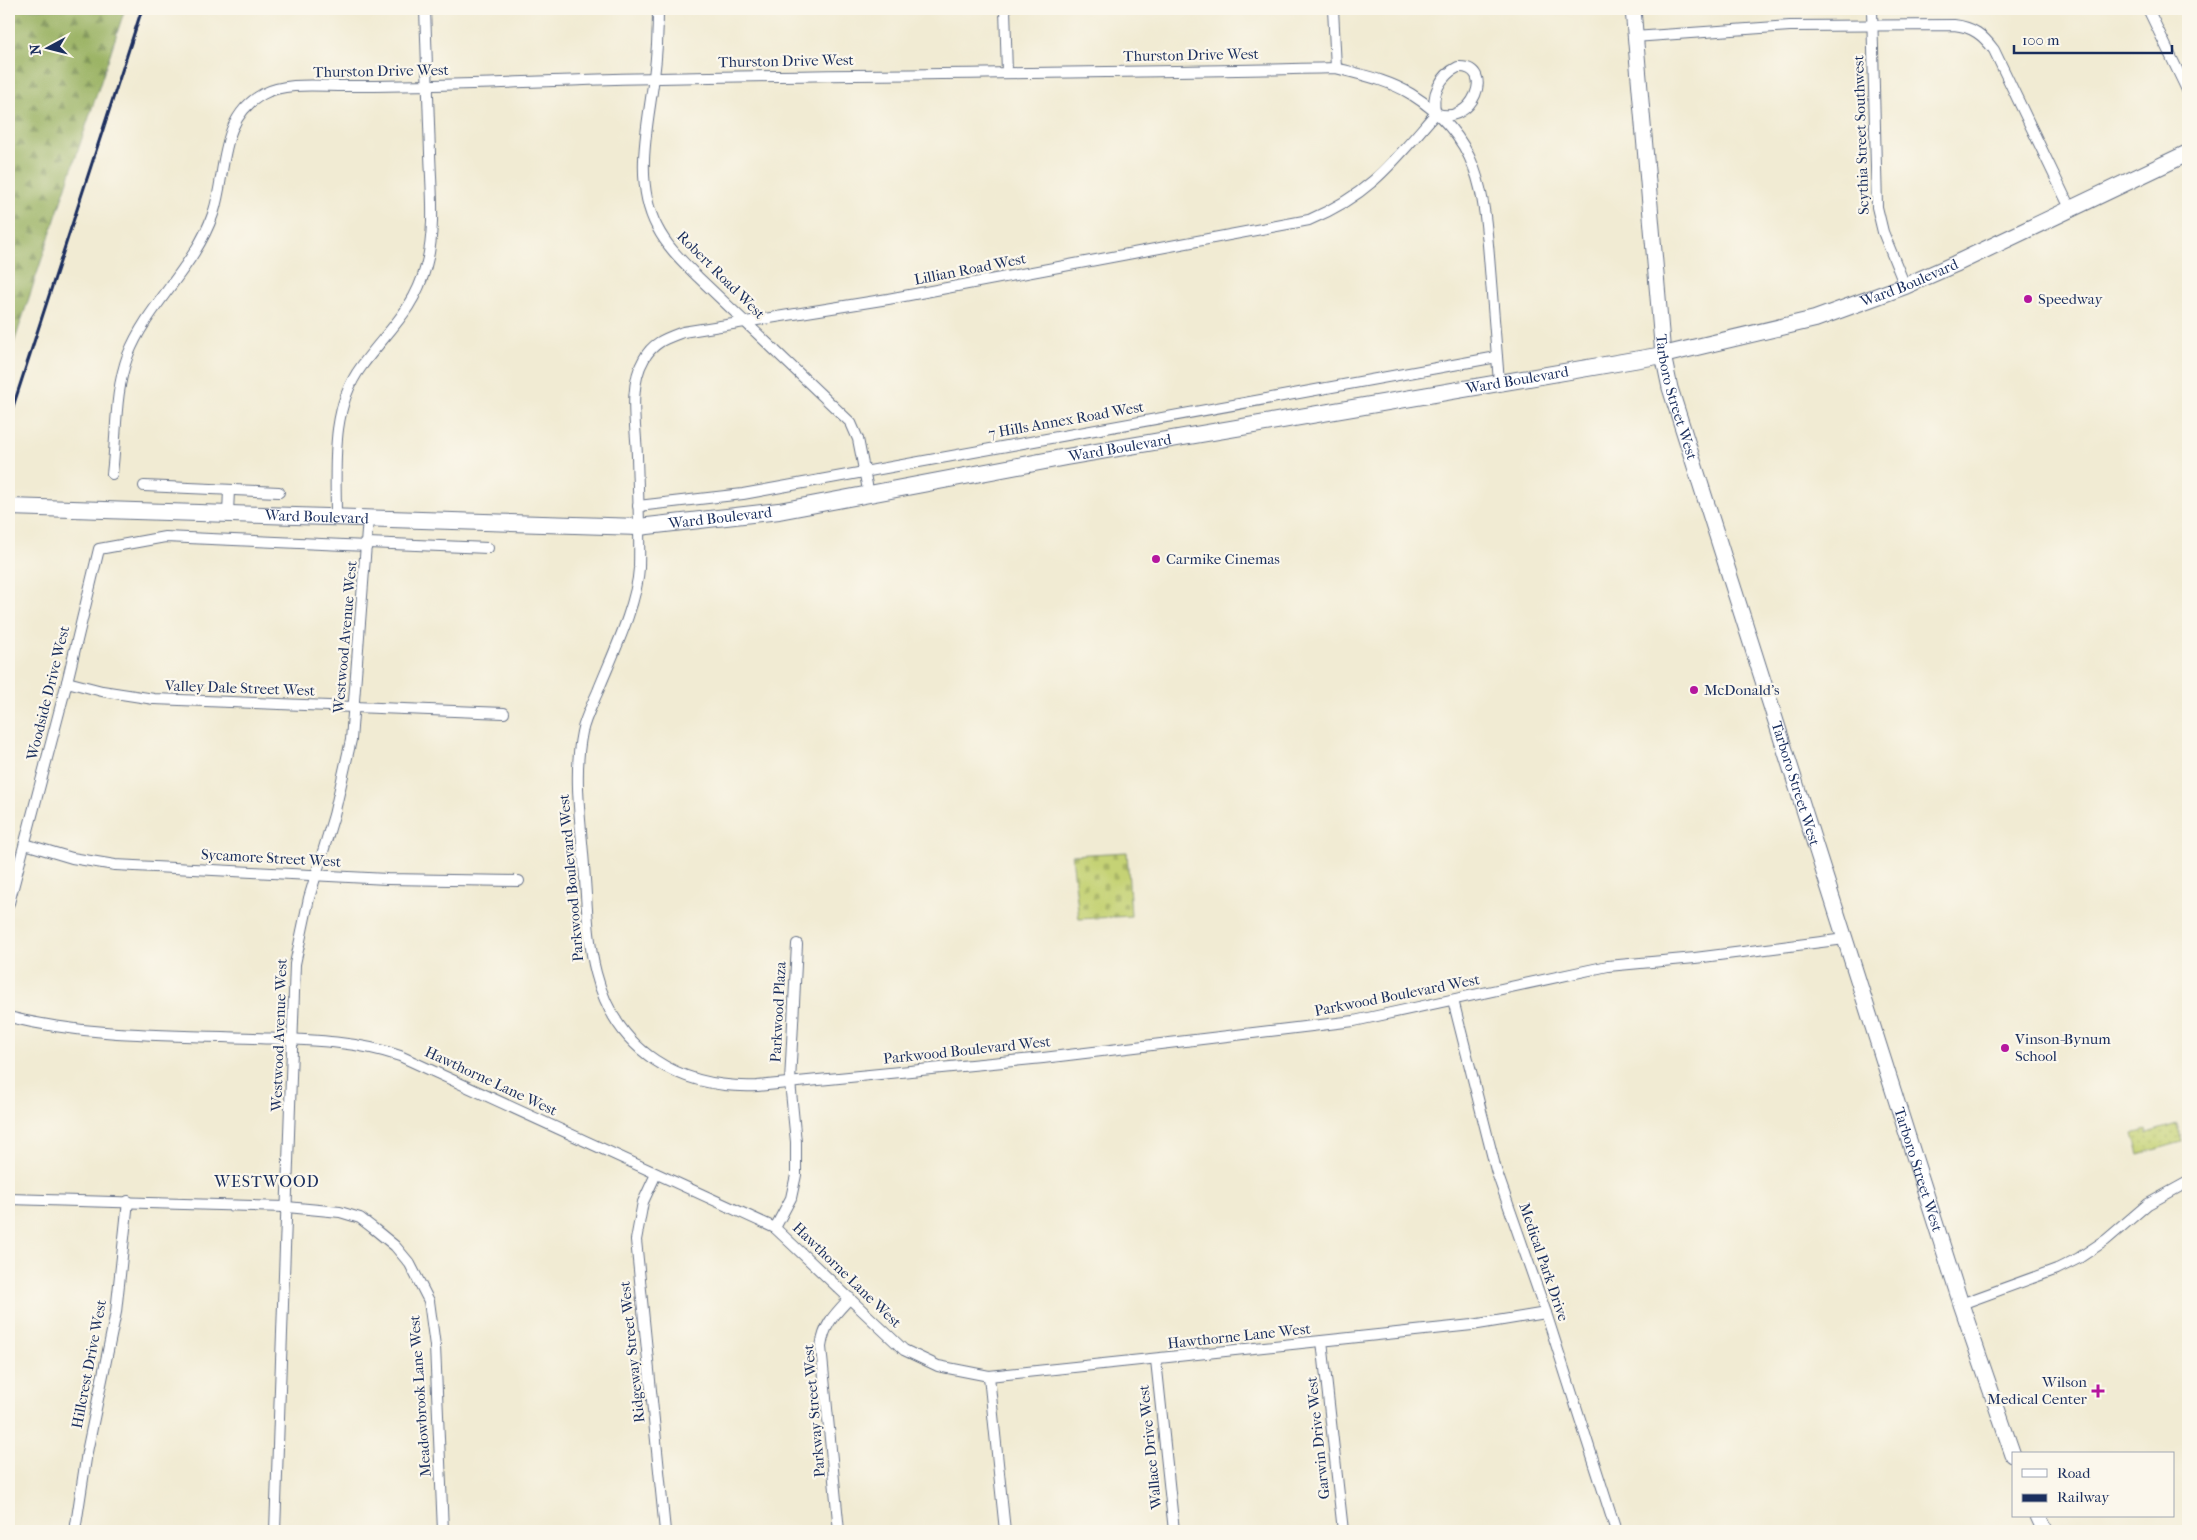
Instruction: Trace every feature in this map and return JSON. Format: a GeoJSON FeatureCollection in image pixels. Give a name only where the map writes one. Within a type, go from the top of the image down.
{"type":"FeatureCollection","features":[{"type":"Feature","properties":{"kind":"main road","name":"Tarboro Street West"},"geometry":{"type":"LineString","coordinates":[[1632,9],[1664,355],[1670,388],[1961,1304],[2012,1452]]}},
{"type":"Feature","properties":{"kind":"main road","name":"Ward Boulevard"},"geometry":{"type":"LineString","coordinates":[[12,507],[228,513],[556,526],[639,526],[713,520],[869,495],[1066,457],[1664,355],[1815,319],[1905,286],[2188,153]]}},
{"type":"Feature","properties":{"kind":"main road"},"geometry":{"type":"LineString","coordinates":[[2039,1518],[2044,1531]]}},
{"type":"Feature","properties":{"kind":"street"},"geometry":{"type":"LineString","coordinates":[[336,517],[338,428],[346,399],[361,367],[406,312],[426,266],[431,240],[425,9]]}},
{"type":"Feature","properties":{"kind":"street","name":"Robert Road West"},"geometry":{"type":"LineString","coordinates":[[658,9],[658,44],[643,157],[645,193],[656,226],[675,254],[745,322],[842,411],[851,423],[858,440],[869,495]]}},
{"type":"Feature","properties":{"kind":"street"},"geometry":{"type":"LineString","coordinates":[[1005,9],[1007,73]]}},
{"type":"Feature","properties":{"kind":"street"},"geometry":{"type":"LineString","coordinates":[[1333,9],[1336,68]]}},
{"type":"Feature","properties":{"kind":"street","name":"Scythia Street Southwest"},"geometry":{"type":"LineString","coordinates":[[1872,9],[1877,207],[1883,232],[1905,286]]}},
{"type":"Feature","properties":{"kind":"street"},"geometry":{"type":"LineString","coordinates":[[2148,9],[2188,92]]}},
{"type":"Feature","properties":{"kind":"street"},"geometry":{"type":"LineString","coordinates":[[1634,37],[1790,26],[1954,25],[1969,28],[1982,35],[1994,50],[2070,208]]}},
{"type":"Feature","properties":{"kind":"street"},"geometry":{"type":"LineString","coordinates":[[1458,67],[1468,67],[1474,71],[1478,80],[1478,88],[1463,111],[1452,116],[1436,112],[1433,104],[1435,93],[1449,73],[1458,67]]}},
{"type":"Feature","properties":{"kind":"street","name":"Thurston Drive West"},"geometry":{"type":"LineString","coordinates":[[112,474],[117,432],[118,397],[128,355],[147,319],[165,297],[203,238],[219,195],[228,135],[241,112],[263,94],[289,86],[428,85],[654,78],[1336,68],[1395,85],[1436,112],[1446,121],[1466,150],[1476,170],[1482,191],[1500,382]]}},
{"type":"Feature","properties":{"kind":"street","name":"Lillian Road West"},"geometry":{"type":"LineString","coordinates":[[639,526],[635,392],[643,359],[656,343],[683,332],[888,299],[1309,220],[1341,206],[1373,183],[1436,112]]}},
{"type":"Feature","properties":{"kind":"street","name":"7 Hills Annex Road West"},"geometry":{"type":"LineString","coordinates":[[638,506],[743,494],[1497,357]]}},
{"type":"Feature","properties":{"kind":"street"},"geometry":{"type":"LineString","coordinates":[[144,486],[279,492]]}},
{"type":"Feature","properties":{"kind":"street"},"geometry":{"type":"LineString","coordinates":[[228,513],[229,490]]}},
{"type":"Feature","properties":{"kind":"street","name":"Westwood Avenue West"},"geometry":{"type":"LineString","coordinates":[[275,1531],[291,1121],[291,1039],[295,964],[316,874],[334,815],[349,750],[355,708],[368,545],[368,518]]}},
{"type":"Feature","properties":{"kind":"street","name":"Parkwood Boulevard West"},"geometry":{"type":"LineString","coordinates":[[639,526],[636,593],[586,717],[580,742],[578,784],[592,954],[603,994],[623,1029],[642,1050],[670,1070],[693,1080],[714,1085],[757,1086],[1043,1058],[1259,1034],[1354,1021],[1608,966],[1695,958],[1845,939]]}},
{"type":"Feature","properties":{"kind":"street","name":"Woodside Drive West"},"geometry":{"type":"LineString","coordinates":[[9,903],[67,682],[99,548],[165,537],[368,545]]}},
{"type":"Feature","properties":{"kind":"street"},"geometry":{"type":"LineString","coordinates":[[368,545],[488,548]]}},
{"type":"Feature","properties":{"kind":"street","name":"Valley Dale Street West"},"geometry":{"type":"LineString","coordinates":[[67,682],[102,691],[154,699],[504,713]]}},
{"type":"Feature","properties":{"kind":"street","name":"Sycamore Street West"},"geometry":{"type":"LineString","coordinates":[[25,844],[72,858],[114,865],[387,879],[519,881]]}},
{"type":"Feature","properties":{"kind":"street","name":"Parkwood Plaza"},"geometry":{"type":"LineString","coordinates":[[775,1228],[791,1198],[796,1174],[796,1142],[790,1082],[797,944]]}},
{"type":"Feature","properties":{"kind":"street","name":"Medical Park Drive"},"geometry":{"type":"LineString","coordinates":[[1453,1000],[1496,1170],[1546,1313],[1616,1531]]}},
{"type":"Feature","properties":{"kind":"street","name":"Hawthorne Lane West"},"geometry":{"type":"LineString","coordinates":[[9,1017],[60,1027],[124,1034],[291,1039],[356,1044],[400,1056],[775,1228],[904,1350],[938,1366],[989,1376],[1322,1342],[1472,1325],[1546,1313]]}},
{"type":"Feature","properties":{"kind":"street","name":"Ridgeway Street West"},"geometry":{"type":"LineString","coordinates":[[656,1174],[643,1202],[636,1240],[665,1531]]}},
{"type":"Feature","properties":{"kind":"street"},"geometry":{"type":"LineString","coordinates":[[1961,1304],[2057,1269],[2080,1258],[2106,1240],[2148,1204],[2188,1182]]}},
{"type":"Feature","properties":{"kind":"street","name":"Meadowbrook Lane West"},"geometry":{"type":"LineString","coordinates":[[9,1199],[287,1207],[340,1212],[360,1218],[395,1246],[418,1275],[429,1300],[435,1346],[443,1531]]}},
{"type":"Feature","properties":{"kind":"street","name":"Hillcrest Drive West"},"geometry":{"type":"LineString","coordinates":[[75,1531],[88,1452],[116,1312],[128,1201]]}},
{"type":"Feature","properties":{"kind":"street","name":"Parkway Street West"},"geometry":{"type":"LineString","coordinates":[[840,1531],[821,1347],[823,1332],[828,1321],[850,1298]]}},
{"type":"Feature","properties":{"kind":"street","name":"Garwin Drive West"},"geometry":{"type":"LineString","coordinates":[[1322,1342],[1343,1531]]}},
{"type":"Feature","properties":{"kind":"street","name":"Wallace Drive West"},"geometry":{"type":"LineString","coordinates":[[1156,1360],[1174,1531]]}},
{"type":"Feature","properties":{"kind":"street"},"geometry":{"type":"LineString","coordinates":[[989,1376],[1005,1531]]}},
{"type":"Feature","properties":{"kind":"green space"},"geometry":{"type":"Polygon","coordinates":[[[9,9],[125,9],[9,358],[9,9]]]}},
{"type":"Feature","properties":{"kind":"green space"},"geometry":{"type":"Polygon","coordinates":[[[1127,852],[1131,916],[1079,919],[1072,855],[1127,852]]]}},
{"type":"Feature","properties":{"kind":"green space"},"geometry":{"type":"Polygon","coordinates":[[[2177,1124],[2182,1142],[2139,1154],[2133,1133],[2146,1129],[2147,1133],[2177,1124]]]}},
{"type":"Feature","properties":{"kind":"railway"},"geometry":{"type":"LineString","coordinates":[[9,419],[142,9]]}},
{"type":"Feature","properties":{"kind":"place","name":"Speedway"},"geometry":{"type":"Point","coordinates":[2028,299]}},
{"type":"Feature","properties":{"kind":"place","name":"Carmike Cinemas"},"geometry":{"type":"Point","coordinates":[1156,559]}},
{"type":"Feature","properties":{"kind":"place","name":"McDonald's"},"geometry":{"type":"Point","coordinates":[1694,690]}},
{"type":"Feature","properties":{"kind":"place","name":"Vinson-Bynum School"},"geometry":{"type":"Point","coordinates":[2005,1048]}},
{"type":"Feature","properties":{"kind":"place","name":"Wilson Medical Center"},"geometry":{"type":"Point","coordinates":[2098,1391]}},
{"type":"Feature","properties":{"kind":"district","name":"WESTWOOD"},"geometry":{"type":"Point","coordinates":[267,1181]}}]}
